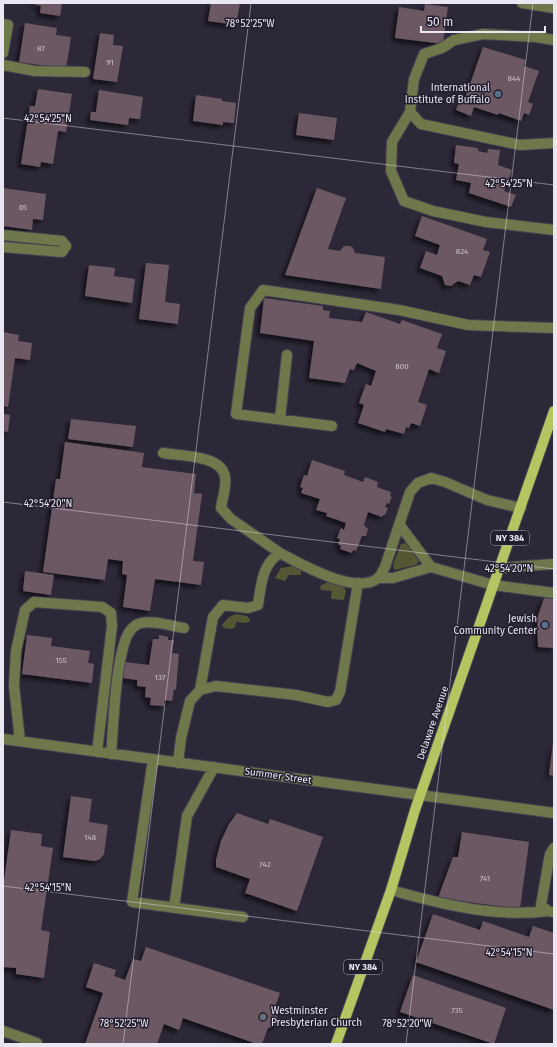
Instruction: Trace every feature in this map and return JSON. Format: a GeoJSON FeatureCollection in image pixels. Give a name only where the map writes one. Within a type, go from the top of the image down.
{"type":"FeatureCollection","features":[{"type":"Feature","properties":{"kind":"main road","name":"Delaware Avenue"},"geometry":{"type":"LineString","coordinates":[[336,1044],[391,890],[421,795],[554,411]]}},
{"type":"Feature","properties":{"kind":"street"},"geometry":{"type":"LineString","coordinates":[[522,3],[554,8]]}},
{"type":"Feature","properties":{"kind":"street"},"geometry":{"type":"LineString","coordinates":[[3,24],[8,25],[3,53]]}},
{"type":"Feature","properties":{"kind":"street"},"geometry":{"type":"LineString","coordinates":[[554,40],[536,36],[483,34],[454,40],[442,48],[424,54],[414,79],[410,112],[392,142],[391,171],[404,201],[433,211],[486,222],[554,230]]}},
{"type":"Feature","properties":{"kind":"street"},"geometry":{"type":"LineString","coordinates":[[3,66],[35,71],[85,72]]}},
{"type":"Feature","properties":{"kind":"street"},"geometry":{"type":"LineString","coordinates":[[410,112],[421,124],[436,128],[520,146],[554,143]]}},
{"type":"Feature","properties":{"kind":"street"},"geometry":{"type":"LineString","coordinates":[[3,235],[62,241],[66,246],[62,252],[3,246]]}},
{"type":"Feature","properties":{"kind":"street"},"geometry":{"type":"LineString","coordinates":[[332,426],[236,414],[250,308],[263,290],[399,310],[468,326],[554,328]]}},
{"type":"Feature","properties":{"kind":"street"},"geometry":{"type":"LineString","coordinates":[[280,420],[287,355]]}},
{"type":"Feature","properties":{"kind":"street"},"geometry":{"type":"LineString","coordinates":[[163,453],[214,461],[223,469],[226,478],[221,508],[231,519],[280,553],[312,571],[335,579],[358,583],[368,582],[378,578],[394,578],[431,567],[493,585],[554,593]]}},
{"type":"Feature","properties":{"kind":"street"},"geometry":{"type":"LineString","coordinates":[[378,578],[385,567],[410,492],[418,483],[431,478],[445,482],[487,500],[521,508]]}},
{"type":"Feature","properties":{"kind":"street"},"geometry":{"type":"LineString","coordinates":[[399,524],[431,567]]}},
{"type":"Feature","properties":{"kind":"street"},"geometry":{"type":"LineString","coordinates":[[178,763],[181,738],[190,701],[200,690],[213,617],[223,605],[248,608],[258,605],[264,572],[270,559],[280,553]]}},
{"type":"Feature","properties":{"kind":"street"},"geometry":{"type":"LineString","coordinates":[[499,568],[554,564]]}},
{"type":"Feature","properties":{"kind":"street"},"geometry":{"type":"LineString","coordinates":[[200,690],[216,686],[296,695],[328,702],[336,700],[340,692],[358,583]]}},
{"type":"Feature","properties":{"kind":"street"},"geometry":{"type":"LineString","coordinates":[[20,741],[14,671],[17,641],[25,610],[34,602],[44,601],[102,607],[111,613],[112,626],[97,752]]}},
{"type":"Feature","properties":{"kind":"street"},"geometry":{"type":"LineString","coordinates":[[111,754],[120,668],[128,634],[138,624],[148,623],[184,628]]}},
{"type":"Feature","properties":{"kind":"street","name":"Summer Street"},"geometry":{"type":"LineString","coordinates":[[3,739],[554,813]]}},
{"type":"Feature","properties":{"kind":"street"},"geometry":{"type":"LineString","coordinates":[[153,759],[132,902],[243,917]]}},
{"type":"Feature","properties":{"kind":"street"},"geometry":{"type":"LineString","coordinates":[[174,908],[187,816],[214,768]]}},
{"type":"Feature","properties":{"kind":"street"},"geometry":{"type":"LineString","coordinates":[[551,912],[541,905],[550,854],[554,848]]}},
{"type":"Feature","properties":{"kind":"street"},"geometry":{"type":"LineString","coordinates":[[391,890],[438,903],[525,914],[551,912]]}},
{"type":"Feature","properties":{"kind":"street"},"geometry":{"type":"LineString","coordinates":[[3,1031],[39,1044]]}},
{"type":"Feature","properties":{"kind":"green space"},"geometry":{"type":"Polygon","coordinates":[[[406,543],[419,561],[416,565],[394,570],[393,565],[401,544],[406,543]]]}},
{"type":"Feature","properties":{"kind":"green space"},"geometry":{"type":"Polygon","coordinates":[[[293,566],[301,569],[301,575],[289,575],[285,581],[275,578],[281,568],[293,566]]]}},
{"type":"Feature","properties":{"kind":"green space"},"geometry":{"type":"Polygon","coordinates":[[[328,582],[343,586],[346,591],[344,600],[331,599],[332,591],[321,590],[320,586],[328,582]]]}},
{"type":"Feature","properties":{"kind":"green space"},"geometry":{"type":"Polygon","coordinates":[[[236,614],[247,616],[250,619],[249,622],[236,622],[235,627],[232,629],[224,628],[222,625],[229,617],[236,614]]]}},
{"type":"Feature","properties":{"kind":"building"},"geometry":{"type":"Polygon","coordinates":[[[29,3],[62,3],[60,16],[40,13],[41,6],[29,3]]]}},
{"type":"Feature","properties":{"kind":"building"},"geometry":{"type":"Polygon","coordinates":[[[211,3],[240,3],[236,25],[208,21],[211,3]]]}},
{"type":"Feature","properties":{"kind":"building"},"geometry":{"type":"Polygon","coordinates":[[[425,4],[448,7],[443,44],[395,38],[399,7],[424,11],[425,4]]]}},
{"type":"Feature","properties":{"kind":"building"},"geometry":{"type":"Polygon","coordinates":[[[25,23],[57,28],[56,35],[71,37],[66,69],[19,62],[25,23]]]}},
{"type":"Feature","properties":{"kind":"building"},"geometry":{"type":"Polygon","coordinates":[[[100,33],[114,35],[113,45],[123,46],[117,82],[93,79],[100,33]]]}},
{"type":"Feature","properties":{"kind":"building"},"geometry":{"type":"Polygon","coordinates":[[[483,47],[526,60],[524,66],[539,71],[528,102],[533,104],[529,115],[524,113],[521,121],[499,113],[498,115],[474,107],[471,116],[456,110],[459,102],[463,104],[483,47]]]}},
{"type":"Feature","properties":{"kind":"building"},"geometry":{"type":"Polygon","coordinates":[[[38,89],[72,94],[66,132],[58,131],[53,164],[41,162],[40,167],[21,164],[30,106],[35,106],[38,89]]]}},
{"type":"Feature","properties":{"kind":"building"},"geometry":{"type":"Polygon","coordinates":[[[99,90],[143,97],[140,119],[129,118],[128,125],[90,120],[91,112],[96,112],[99,90]]]}},
{"type":"Feature","properties":{"kind":"building"},"geometry":{"type":"Polygon","coordinates":[[[196,95],[236,103],[234,123],[223,122],[223,125],[193,121],[196,95]]]}},
{"type":"Feature","properties":{"kind":"building"},"geometry":{"type":"Polygon","coordinates":[[[299,113],[337,118],[334,140],[296,135],[299,113]]]}},
{"type":"Feature","properties":{"kind":"building"},"geometry":{"type":"Polygon","coordinates":[[[456,145],[478,148],[478,151],[487,153],[488,149],[500,150],[498,165],[512,170],[504,191],[516,195],[511,207],[469,193],[471,183],[456,180],[459,164],[454,163],[456,145]]]}},
{"type":"Feature","properties":{"kind":"building"},"geometry":{"type":"Polygon","coordinates":[[[3,188],[46,194],[43,220],[33,219],[32,230],[3,226],[3,188]]]}},
{"type":"Feature","properties":{"kind":"building"},"geometry":{"type":"Polygon","coordinates":[[[317,188],[346,198],[328,249],[340,251],[344,246],[350,246],[353,248],[355,253],[385,257],[381,289],[285,275],[317,188]]]}},
{"type":"Feature","properties":{"kind":"building"},"geometry":{"type":"Polygon","coordinates":[[[422,216],[487,239],[483,250],[490,252],[481,277],[474,275],[470,285],[458,281],[451,286],[445,285],[442,276],[420,268],[426,251],[437,255],[440,245],[415,236],[422,216]]]}},
{"type":"Feature","properties":{"kind":"building"},"geometry":{"type":"Polygon","coordinates":[[[146,263],[169,265],[165,302],[180,304],[178,324],[139,319],[146,263]]]}},
{"type":"Feature","properties":{"kind":"building"},"geometry":{"type":"Polygon","coordinates":[[[89,265],[115,268],[114,276],[135,279],[132,303],[85,296],[89,265]]]}},
{"type":"Feature","properties":{"kind":"building"},"geometry":{"type":"Polygon","coordinates":[[[264,298],[323,306],[323,310],[330,311],[329,318],[362,322],[366,312],[400,324],[402,320],[442,334],[437,348],[446,351],[439,373],[429,369],[418,402],[427,405],[420,426],[411,423],[409,428],[406,427],[404,434],[386,429],[385,432],[358,423],[364,405],[359,403],[366,384],[371,386],[376,371],[357,363],[354,370],[350,369],[345,383],[309,378],[314,341],[260,333],[264,298]]]}},
{"type":"Feature","properties":{"kind":"building"},"geometry":{"type":"Polygon","coordinates":[[[3,332],[19,335],[18,341],[32,343],[30,360],[15,358],[8,407],[3,406],[3,332]]]}},
{"type":"Feature","properties":{"kind":"building"},"geometry":{"type":"Polygon","coordinates":[[[3,414],[10,415],[8,432],[3,431],[3,414]]]}},
{"type":"Feature","properties":{"kind":"building"},"geometry":{"type":"Polygon","coordinates":[[[71,419],[136,426],[133,447],[68,439],[71,419]]]}},
{"type":"Feature","properties":{"kind":"building"},"geometry":{"type":"Polygon","coordinates":[[[65,442],[144,453],[142,467],[196,474],[194,493],[202,494],[193,561],[204,562],[201,585],[155,579],[150,611],[123,607],[127,575],[122,574],[123,561],[108,559],[105,580],[43,572],[56,479],[60,479],[65,442]]]}},
{"type":"Feature","properties":{"kind":"building"},"geometry":{"type":"Polygon","coordinates":[[[312,460],[345,471],[344,475],[363,482],[365,477],[378,482],[377,487],[391,492],[390,496],[392,497],[389,504],[387,503],[385,507],[388,508],[385,515],[382,517],[368,512],[364,525],[368,529],[366,536],[362,536],[356,551],[353,550],[352,553],[340,549],[341,546],[338,544],[340,539],[337,538],[341,528],[344,530],[346,523],[326,516],[327,513],[316,510],[320,499],[301,493],[303,488],[300,487],[304,475],[307,476],[312,460]]]}},
{"type":"Feature","properties":{"kind":"building"},"geometry":{"type":"Polygon","coordinates":[[[25,571],[54,575],[51,595],[23,591],[25,571]]]}},
{"type":"Feature","properties":{"kind":"building","name":"Jewish Community Center"},"geometry":{"type":"Polygon","coordinates":[[[544,598],[554,599],[554,648],[538,647],[537,619],[544,598]]]}},
{"type":"Feature","properties":{"kind":"building"},"geometry":{"type":"Polygon","coordinates":[[[27,635],[52,638],[51,646],[90,651],[88,663],[94,664],[92,683],[22,674],[27,635]]]}},
{"type":"Feature","properties":{"kind":"building"},"geometry":{"type":"Polygon","coordinates":[[[159,635],[168,637],[168,640],[174,640],[172,653],[179,654],[176,690],[174,689],[172,701],[164,700],[164,706],[150,705],[151,698],[145,697],[146,687],[137,686],[137,680],[123,678],[125,662],[149,665],[153,639],[159,639],[159,635]]]}},
{"type":"Feature","properties":{"kind":"building"},"geometry":{"type":"Polygon","coordinates":[[[554,743],[554,776],[549,775],[554,743]]]}},
{"type":"Feature","properties":{"kind":"building"},"geometry":{"type":"Polygon","coordinates":[[[71,796],[92,799],[89,822],[108,825],[104,854],[100,859],[95,861],[63,857],[71,796]]]}},
{"type":"Feature","properties":{"kind":"building"},"geometry":{"type":"Polygon","coordinates":[[[237,813],[268,824],[270,819],[323,837],[297,911],[245,893],[250,879],[216,867],[216,860],[221,841],[229,824],[237,813]]]}},
{"type":"Feature","properties":{"kind":"building"},"geometry":{"type":"Polygon","coordinates":[[[11,830],[42,834],[41,846],[53,848],[41,930],[50,932],[44,978],[16,974],[16,968],[3,967],[3,888],[11,830]]]}},
{"type":"Feature","properties":{"kind":"building"},"geometry":{"type":"Polygon","coordinates":[[[462,832],[529,842],[520,909],[438,898],[453,857],[458,857],[462,832]]]}},
{"type":"Feature","properties":{"kind":"building"},"geometry":{"type":"Polygon","coordinates":[[[433,914],[480,930],[483,921],[529,937],[533,926],[554,933],[554,1010],[416,962],[433,914]]]}},
{"type":"Feature","properties":{"kind":"building"},"geometry":{"type":"Polygon","coordinates":[[[146,947],[280,993],[274,1010],[278,1019],[276,1025],[268,1028],[262,1044],[257,1044],[183,1018],[179,1030],[164,1024],[157,1044],[85,1044],[103,993],[86,987],[94,963],[116,970],[114,976],[125,980],[133,959],[141,961],[146,947]]]}},
{"type":"Feature","properties":{"kind":"building"},"geometry":{"type":"Polygon","coordinates":[[[413,975],[506,1008],[494,1044],[400,1012],[413,975]]]}},
{"type":"Feature","properties":{"kind":"place","name":"International Institute of Buffalo"},"geometry":{"type":"Point","coordinates":[498,94]}},
{"type":"Feature","properties":{"kind":"place","name":"Jewish Community Center"},"geometry":{"type":"Point","coordinates":[545,625]}},
{"type":"Feature","properties":{"kind":"place","name":"Westminster Presbyterian Church"},"geometry":{"type":"Point","coordinates":[263,1017]}}]}
